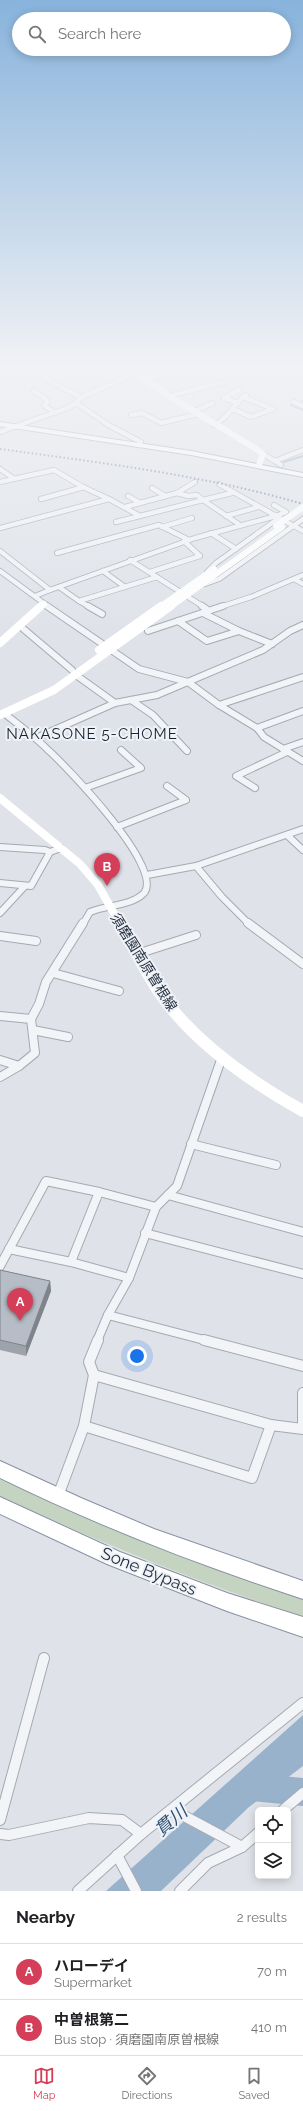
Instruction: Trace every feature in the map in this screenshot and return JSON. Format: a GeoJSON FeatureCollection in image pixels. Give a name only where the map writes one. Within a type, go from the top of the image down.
{"type":"FeatureCollection","features":[{"type":"Feature","properties":{"kind":"highway"},"geometry":{"type":"LineString","coordinates":[[0,1470],[57,1498],[127,1528],[232,1567],[303,1590]]}},
{"type":"Feature","properties":{"kind":"highway","name":"Sone Bypass"},"geometry":{"type":"LineString","coordinates":[[0,1505],[114,1558],[227,1602],[303,1627]]}},
{"type":"Feature","properties":{"kind":"main road"},"geometry":{"type":"LineString","coordinates":[[200,455],[259,465],[303,475]]}},
{"type":"Feature","properties":{"kind":"street"},"geometry":{"type":"LineString","coordinates":[[259,465],[262,455]]}},
{"type":"Feature","properties":{"kind":"street"},"geometry":{"type":"LineString","coordinates":[[264,455],[281,465]]}},
{"type":"Feature","properties":{"kind":"street"},"geometry":{"type":"LineString","coordinates":[[275,461],[290,455]]}},
{"type":"Feature","properties":{"kind":"street"},"geometry":{"type":"LineString","coordinates":[[0,469],[13,478]]}},
{"type":"Feature","properties":{"kind":"street"},"geometry":{"type":"LineString","coordinates":[[0,482],[54,470],[140,516]]}},
{"type":"Feature","properties":{"kind":"street"},"geometry":{"type":"LineString","coordinates":[[125,507],[177,493],[194,482]]}},
{"type":"Feature","properties":{"kind":"street"},"geometry":{"type":"LineString","coordinates":[[219,484],[258,508],[302,530]]}},
{"type":"Feature","properties":{"kind":"street"},"geometry":{"type":"LineString","coordinates":[[41,499],[84,487]]}},
{"type":"Feature","properties":{"kind":"street"},"geometry":{"type":"LineString","coordinates":[[152,488],[164,496]]}},
{"type":"Feature","properties":{"kind":"street"},"geometry":{"type":"LineString","coordinates":[[177,493],[188,496],[197,495],[240,525]]}},
{"type":"Feature","properties":{"kind":"street"},"geometry":{"type":"LineString","coordinates":[[116,522],[232,493]]}},
{"type":"Feature","properties":{"kind":"street"},"geometry":{"type":"LineString","coordinates":[[128,496],[140,503]]}},
{"type":"Feature","properties":{"kind":"street"},"geometry":{"type":"LineString","coordinates":[[0,528],[109,499]]}},
{"type":"Feature","properties":{"kind":"street"},"geometry":{"type":"LineString","coordinates":[[202,581],[216,563],[277,517],[286,512],[274,505]]}},
{"type":"Feature","properties":{"kind":"street"},"geometry":{"type":"LineString","coordinates":[[2,713],[43,696],[74,672],[279,527],[303,507]]}},
{"type":"Feature","properties":{"kind":"street"},"geometry":{"type":"LineString","coordinates":[[226,516],[258,508]]}},
{"type":"Feature","properties":{"kind":"street"},"geometry":{"type":"LineString","coordinates":[[279,527],[303,513]]}},
{"type":"Feature","properties":{"kind":"street"},"geometry":{"type":"LineString","coordinates":[[35,596],[187,540],[240,525],[277,517]]}},
{"type":"Feature","properties":{"kind":"street"},"geometry":{"type":"LineString","coordinates":[[162,527],[192,518]]}},
{"type":"Feature","properties":{"kind":"street"},"geometry":{"type":"LineString","coordinates":[[202,581],[219,579],[303,519]]}},
{"type":"Feature","properties":{"kind":"street"},"geometry":{"type":"LineString","coordinates":[[57,554],[159,525],[187,540],[200,556],[150,572]]}},
{"type":"Feature","properties":{"kind":"street"},"geometry":{"type":"LineString","coordinates":[[211,533],[236,549]]}},
{"type":"Feature","properties":{"kind":"street"},"geometry":{"type":"LineString","coordinates":[[0,551],[50,590]]}},
{"type":"Feature","properties":{"kind":"street"},"geometry":{"type":"LineString","coordinates":[[130,560],[209,611]]}},
{"type":"Feature","properties":{"kind":"street"},"geometry":{"type":"LineString","coordinates":[[0,571],[44,604],[139,669],[188,682],[219,705],[257,728],[264,737],[303,761]]}},
{"type":"Feature","properties":{"kind":"street"},"geometry":{"type":"LineString","coordinates":[[102,571],[125,587]]}},
{"type":"Feature","properties":{"kind":"street"},"geometry":{"type":"LineString","coordinates":[[148,631],[209,611],[303,575]]}},
{"type":"Feature","properties":{"kind":"street"},"geometry":{"type":"LineString","coordinates":[[78,601],[157,577]]}},
{"type":"Feature","properties":{"kind":"street"},"geometry":{"type":"LineString","coordinates":[[294,578],[303,584]]}},
{"type":"Feature","properties":{"kind":"street"},"geometry":{"type":"LineString","coordinates":[[59,587],[78,601],[102,614]]}},
{"type":"Feature","properties":{"kind":"street"},"geometry":{"type":"LineString","coordinates":[[0,643],[44,604]]}},
{"type":"Feature","properties":{"kind":"street"},"geometry":{"type":"LineString","coordinates":[[203,613],[239,631],[272,644]]}},
{"type":"Feature","properties":{"kind":"street"},"geometry":{"type":"LineString","coordinates":[[178,621],[207,641],[239,631]]}},
{"type":"Feature","properties":{"kind":"street"},"geometry":{"type":"LineString","coordinates":[[36,738],[115,703],[157,695],[188,682],[263,650],[290,631],[303,625]]}},
{"type":"Feature","properties":{"kind":"street"},"geometry":{"type":"LineString","coordinates":[[20,626],[74,672],[115,703]]}},
{"type":"Feature","properties":{"kind":"street"},"geometry":{"type":"LineString","coordinates":[[219,705],[303,677]]}},
{"type":"Feature","properties":{"kind":"street"},"geometry":{"type":"LineString","coordinates":[[131,700],[153,716],[187,750]]}},
{"type":"Feature","properties":{"kind":"street"},"geometry":{"type":"LineString","coordinates":[[257,728],[303,711]]}},
{"type":"Feature","properties":{"kind":"street"},"geometry":{"type":"LineString","coordinates":[[0,1077],[19,1066],[35,1054],[31,1019],[39,1004],[46,982],[90,912],[134,899],[147,887],[147,875],[143,865],[118,827],[85,788],[36,738],[2,713]]}},
{"type":"Feature","properties":{"kind":"street"},"geometry":{"type":"LineString","coordinates":[[255,788],[236,776],[303,742]]}},
{"type":"Feature","properties":{"kind":"street"},"geometry":{"type":"LineString","coordinates":[[85,788],[141,768],[121,750]]}},
{"type":"Feature","properties":{"kind":"street"},"geometry":{"type":"LineString","coordinates":[[118,827],[186,800],[167,786]]}},
{"type":"Feature","properties":{"kind":"street","name":"須磨園南原曽根線"},"geometry":{"type":"LineString","coordinates":[[0,798],[80,864],[98,885],[163,998],[187,1027],[262,1088],[303,1111]]}},
{"type":"Feature","properties":{"kind":"street"},"geometry":{"type":"LineString","coordinates":[[147,875],[196,866],[303,829]]}},
{"type":"Feature","properties":{"kind":"street"},"geometry":{"type":"LineString","coordinates":[[287,834],[303,850]]}},
{"type":"Feature","properties":{"kind":"street"},"geometry":{"type":"LineString","coordinates":[[0,847],[45,850],[50,852],[61,848]]}},
{"type":"Feature","properties":{"kind":"street"},"geometry":{"type":"LineString","coordinates":[[0,883],[31,886],[50,852]]}},
{"type":"Feature","properties":{"kind":"street"},"geometry":{"type":"LineString","coordinates":[[196,866],[222,897],[247,922],[303,964]]}},
{"type":"Feature","properties":{"kind":"street"},"geometry":{"type":"LineString","coordinates":[[0,913],[25,886]]}},
{"type":"Feature","properties":{"kind":"street"},"geometry":{"type":"LineString","coordinates":[[137,954],[196,935]]}},
{"type":"Feature","properties":{"kind":"street"},"geometry":{"type":"LineString","coordinates":[[0,936],[36,941]]}},
{"type":"Feature","properties":{"kind":"street"},"geometry":{"type":"LineString","coordinates":[[53,973],[119,991]]}},
{"type":"Feature","properties":{"kind":"street"},"geometry":{"type":"LineString","coordinates":[[0,1016],[31,1019]]}},
{"type":"Feature","properties":{"kind":"street"},"geometry":{"type":"LineString","coordinates":[[33,1030],[68,1037]]}},
{"type":"Feature","properties":{"kind":"street"},"geometry":{"type":"LineString","coordinates":[[57,1498],[84,1426],[94,1374],[89,1362],[108,1315],[129,1278],[145,1233],[156,1208],[177,1186],[222,1057]]}},
{"type":"Feature","properties":{"kind":"street"},"geometry":{"type":"LineString","coordinates":[[0,1060],[19,1066]]}},
{"type":"Feature","properties":{"kind":"street"},"geometry":{"type":"LineString","coordinates":[[191,1144],[276,1165]]}},
{"type":"Feature","properties":{"kind":"street"},"geometry":{"type":"LineString","coordinates":[[0,1266],[46,1181],[99,1192],[156,1208]]}},
{"type":"Feature","properties":{"kind":"street"},"geometry":{"type":"LineString","coordinates":[[71,1262],[99,1192]]}},
{"type":"Feature","properties":{"kind":"street"},"geometry":{"type":"LineString","coordinates":[[168,1195],[303,1232]]}},
{"type":"Feature","properties":{"kind":"street"},"geometry":{"type":"LineString","coordinates":[[145,1233],[303,1274]]}},
{"type":"Feature","properties":{"kind":"street"},"geometry":{"type":"LineString","coordinates":[[9,1248],[71,1262],[129,1278]]}},
{"type":"Feature","properties":{"kind":"street"},"geometry":{"type":"LineString","coordinates":[[108,1315],[303,1366]]}},
{"type":"Feature","properties":{"kind":"street"},"geometry":{"type":"LineString","coordinates":[[94,1374],[271,1425],[303,1429]]}},
{"type":"Feature","properties":{"kind":"street"},"geometry":{"type":"LineString","coordinates":[[303,1395],[303,1426]]}},
{"type":"Feature","properties":{"kind":"street"},"geometry":{"type":"LineString","coordinates":[[84,1426],[252,1478],[271,1425]]}},
{"type":"Feature","properties":{"kind":"street"},"geometry":{"type":"LineString","coordinates":[[0,1820],[44,1658]]}},
{"type":"Feature","properties":{"kind":"street"},"geometry":{"type":"LineString","coordinates":[[78,1891],[119,1859],[141,1834],[176,1812],[303,1703]]}},
{"type":"Feature","properties":{"kind":"street"},"geometry":{"type":"LineString","coordinates":[[287,1807],[303,1793]]}},
{"type":"Feature","properties":{"kind":"street"},"geometry":{"type":"LineString","coordinates":[[176,1812],[242,1847]]}},
{"type":"Feature","properties":{"kind":"street"},"geometry":{"type":"LineString","coordinates":[[0,1834],[9,1835],[90,1818],[122,1820],[141,1834]]}},
{"type":"Feature","properties":{"kind":"street"},"geometry":{"type":"LineString","coordinates":[[180,1891],[208,1863],[242,1847],[255,1836]]}},
{"type":"Feature","properties":{"kind":"street"},"geometry":{"type":"LineString","coordinates":[[119,1859],[136,1891]]}},
{"type":"Feature","properties":{"kind":"green space"},"geometry":{"type":"Polygon","coordinates":[[[0,1478],[112,1528],[188,1558],[303,1599],[303,1617],[226,1590],[74,1530],[0,1496],[0,1478]]]}},
{"type":"Feature","properties":{"kind":"water"},"geometry":{"type":"Polygon","coordinates":[[[303,1715],[303,1766],[249,1807],[161,1891],[106,1891],[303,1715]]]}},
{"type":"Feature","properties":{"kind":"building"},"geometry":{"type":"Polygon","coordinates":[[[0,1270],[50,1281],[26,1346],[0,1340],[0,1270]]]}},
{"type":"Feature","properties":{"kind":"waterway"},"geometry":{"type":"LineString","coordinates":[[284,462],[303,456]]}},
{"type":"Feature","properties":{"kind":"waterway","name":"貫川"},"geometry":{"type":"LineString","coordinates":[[251,1787],[303,1792]]}},
{"type":"Feature","properties":{"kind":"railway"},"geometry":{"type":"LineString","coordinates":[[45,455],[191,478],[228,485],[303,504]]}},
{"type":"Feature","properties":{"kind":"place","name":"中曽根第二"},"geometry":{"type":"Point","coordinates":[107,886]}},
{"type":"Feature","properties":{"kind":"place","name":"ハローデイ"},"geometry":{"type":"Point","coordinates":[20,1321]}},
{"type":"Feature","properties":{"kind":"district","name":"NAKASONE 5-CHOME"},"geometry":{"type":"Point","coordinates":[92,734]}}]}
